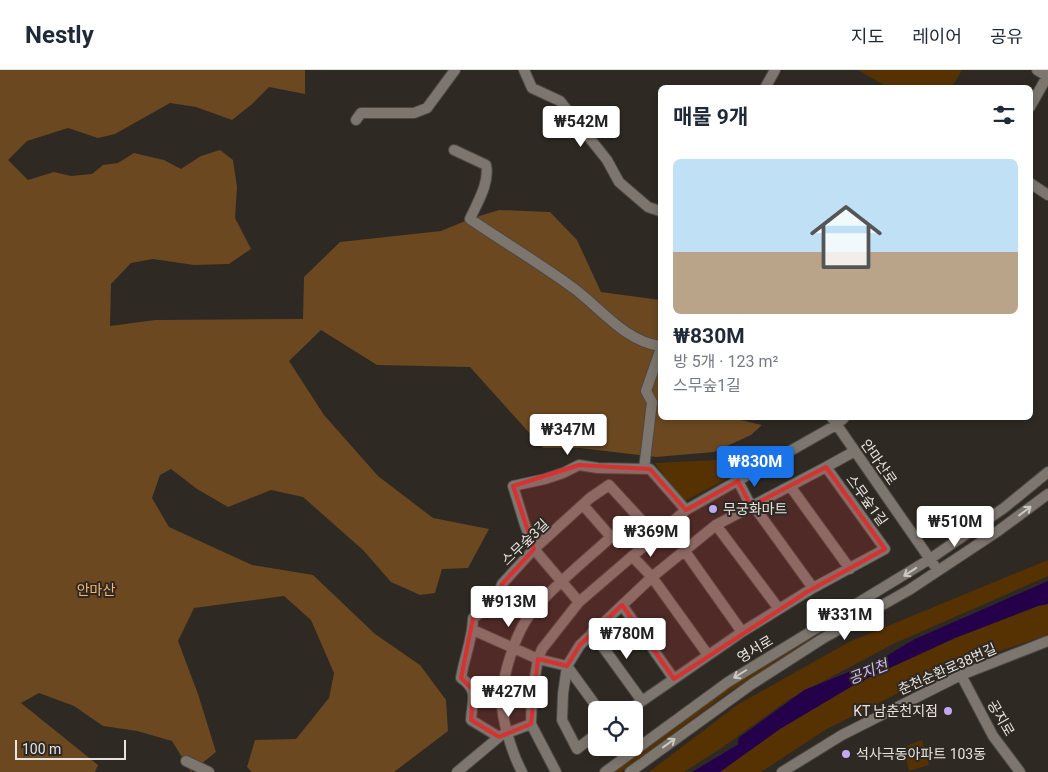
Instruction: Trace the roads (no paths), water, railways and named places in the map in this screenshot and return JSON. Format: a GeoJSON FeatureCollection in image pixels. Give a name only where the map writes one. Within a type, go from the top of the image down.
{"type":"FeatureCollection","features":[{"type":"Feature","properties":{"kind":"street"},"geometry":{"type":"LineString","coordinates":[[356,120],[361,114],[414,113],[427,108],[455,70]]}},
{"type":"Feature","properties":{"kind":"street"},"geometry":{"type":"LineString","coordinates":[[524,70],[532,88],[560,101],[606,160],[619,182],[648,206],[658,210]]}},
{"type":"Feature","properties":{"kind":"street"},"geometry":{"type":"LineString","coordinates":[[767,85],[775,70]]}},
{"type":"Feature","properties":{"kind":"street"},"geometry":{"type":"LineString","coordinates":[[1033,102],[1048,76],[1037,70]]}},
{"type":"Feature","properties":{"kind":"street"},"geometry":{"type":"LineString","coordinates":[[454,150],[486,165],[487,171],[484,186],[470,219],[574,288],[629,334],[649,344],[658,346]]}},
{"type":"Feature","properties":{"kind":"street"},"geometry":{"type":"LineString","coordinates":[[1033,186],[1048,195]]}},
{"type":"Feature","properties":{"kind":"street"},"geometry":{"type":"LineString","coordinates":[[644,469],[652,402],[646,391],[658,357]]}},
{"type":"Feature","properties":{"kind":"street"},"geometry":{"type":"LineString","coordinates":[[556,772],[531,724],[532,694],[538,659],[542,649],[579,602],[686,510],[837,420]]}},
{"type":"Feature","properties":{"kind":"street","name":"안마산로"},"geometry":{"type":"LineString","coordinates":[[837,420],[855,451],[938,571]]}},
{"type":"Feature","properties":{"kind":"street"},"geometry":{"type":"LineString","coordinates":[[588,740],[577,749],[562,720],[567,666],[580,645],[652,577],[716,525],[855,451]]}},
{"type":"Feature","properties":{"kind":"street"},"geometry":{"type":"LineString","coordinates":[[579,602],[534,549],[513,486],[545,479],[579,465],[598,468],[650,469],[686,510]]}},
{"type":"Feature","properties":{"kind":"street","name":"스무숲1길"},"geometry":{"type":"LineString","coordinates":[[642,701],[742,632],[814,588],[885,549],[826,467]]}},
{"type":"Feature","properties":{"kind":"street"},"geometry":{"type":"LineString","coordinates":[[598,468],[609,485],[656,536]]}},
{"type":"Feature","properties":{"kind":"street","name":"영서로"},"geometry":{"type":"LineString","coordinates":[[605,772],[728,682],[930,559],[1004,508],[1048,472]]}},
{"type":"Feature","properties":{"kind":"street"},"geometry":{"type":"LineString","coordinates":[[738,480],[752,505],[814,588]]}},
{"type":"Feature","properties":{"kind":"street","name":"스무숲3길"},"geometry":{"type":"LineString","coordinates":[[503,735],[470,720],[473,690],[461,678],[473,630],[473,618],[494,603],[502,584],[534,549],[584,504],[609,485]]}},
{"type":"Feature","properties":{"kind":"street"},"geometry":{"type":"LineString","coordinates":[[790,486],[850,568]]}},
{"type":"Feature","properties":{"kind":"street","name":"영서로"},"geometry":{"type":"LineString","coordinates":[[630,772],[752,684],[822,639],[895,598],[938,571],[1048,494]]}},
{"type":"Feature","properties":{"kind":"street"},"geometry":{"type":"LineString","coordinates":[[522,772],[503,735],[502,696],[512,649],[530,614],[561,582],[611,537],[584,504]]}},
{"type":"Feature","properties":{"kind":"street"},"geometry":{"type":"LineString","coordinates":[[716,525],[779,609]]}},
{"type":"Feature","properties":{"kind":"street"},"geometry":{"type":"LineString","coordinates":[[968,533],[967,543],[974,547]]}},
{"type":"Feature","properties":{"kind":"street"},"geometry":{"type":"LineString","coordinates":[[684,550],[742,632]]}},
{"type":"Feature","properties":{"kind":"street"},"geometry":{"type":"LineString","coordinates":[[632,556],[652,577],[708,654]]}},
{"type":"Feature","properties":{"kind":"street"},"geometry":{"type":"LineString","coordinates":[[890,585],[894,586],[897,590],[895,598]]}},
{"type":"Feature","properties":{"kind":"street"},"geometry":{"type":"LineString","coordinates":[[622,605],[674,679]]}},
{"type":"Feature","properties":{"kind":"street"},"geometry":{"type":"LineString","coordinates":[[473,630],[538,659],[567,666],[592,701]]}},
{"type":"Feature","properties":{"kind":"street"},"geometry":{"type":"LineString","coordinates":[[592,632],[642,701]]}},
{"type":"Feature","properties":{"kind":"street","name":"춘천순환로38번길"},"geometry":{"type":"LineString","coordinates":[[782,772],[842,735],[960,675],[1048,641]]}},
{"type":"Feature","properties":{"kind":"street","name":"공지로"},"geometry":{"type":"LineString","coordinates":[[960,675],[993,736],[1020,772]]}},
{"type":"Feature","properties":{"kind":"street"},"geometry":{"type":"LineString","coordinates":[[457,772],[503,735],[531,724]]}},
{"type":"Feature","properties":{"kind":"street"},"geometry":{"type":"LineString","coordinates":[[186,761],[210,772]]}},
{"type":"Feature","properties":{"kind":"water"},"geometry":{"type":"Polygon","coordinates":[[[1048,581],[1048,604],[1038,606],[955,638],[859,682],[780,729],[720,772],[692,772],[915,639],[1048,581]]]}},
{"type":"Feature","properties":{"kind":"waterway","name":"공지천"},"geometry":{"type":"LineString","coordinates":[[745,742],[808,696],[860,675]]}},
{"type":"Feature","properties":{"kind":"place","name":"무궁화마트"},"geometry":{"type":"Point","coordinates":[713,509]}},
{"type":"Feature","properties":{"kind":"place","name":"KT 남춘천지점"},"geometry":{"type":"Point","coordinates":[948,711]}},
{"type":"Feature","properties":{"kind":"place","name":"석사극동아파트 103동"},"geometry":{"type":"Point","coordinates":[846,754]}},
{"type":"Feature","properties":{"kind":"park label","name":"안마산"},"geometry":{"type":"Point","coordinates":[96,590]}}]}
